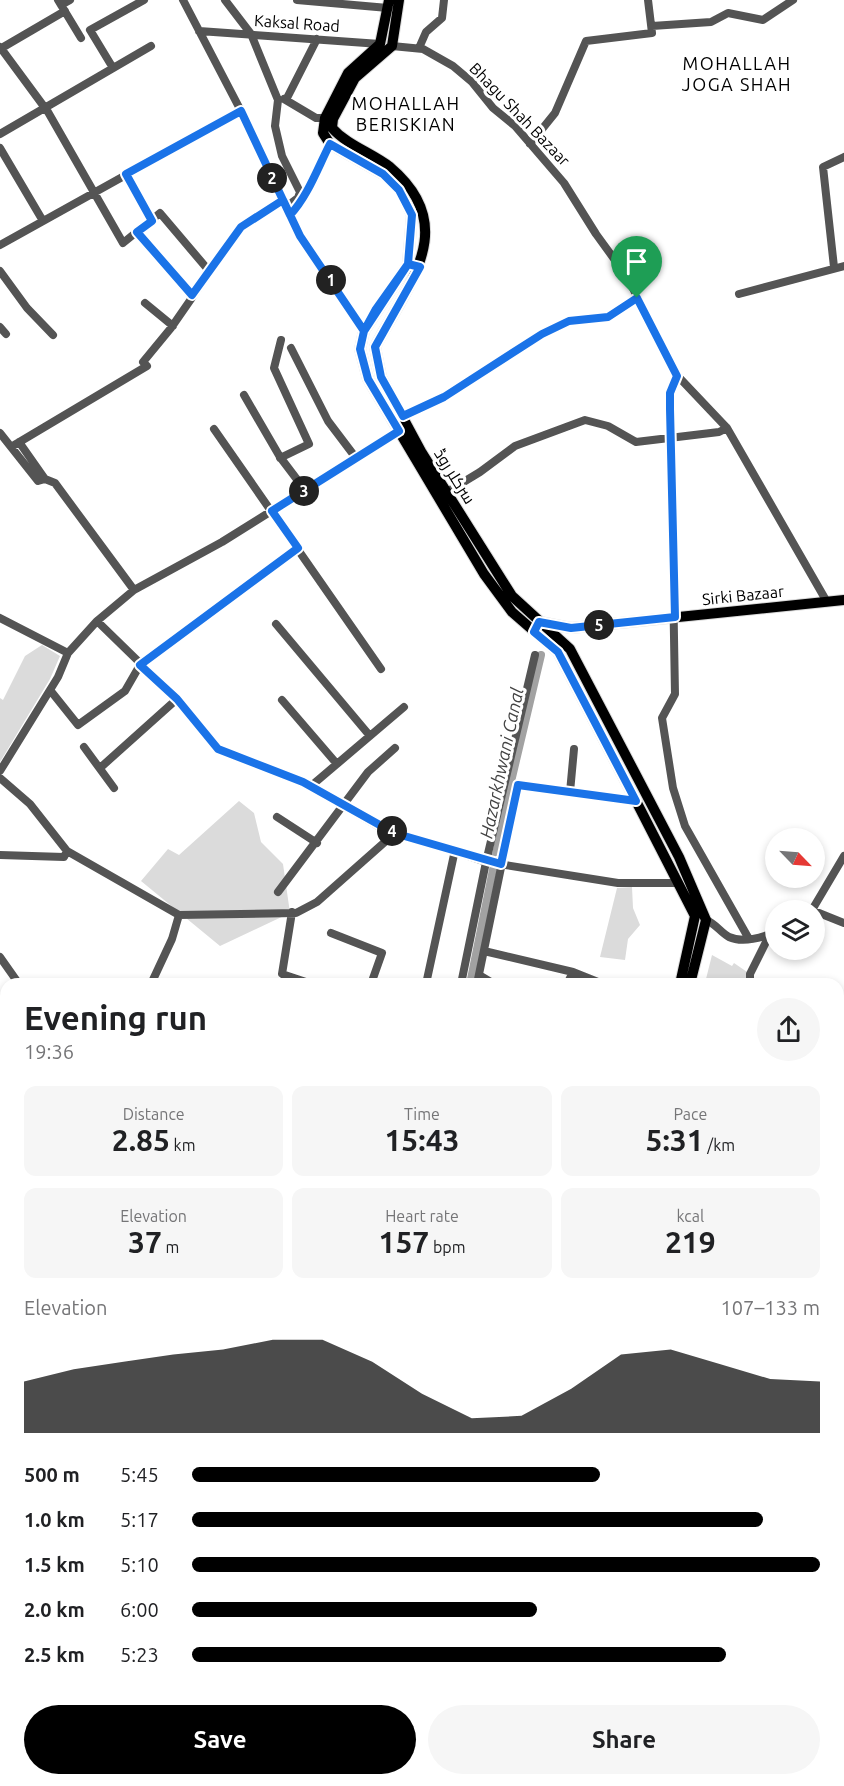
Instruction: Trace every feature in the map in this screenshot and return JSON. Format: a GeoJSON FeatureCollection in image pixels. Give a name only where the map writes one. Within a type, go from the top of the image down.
{"type":"FeatureCollection","features":[{"type":"Feature","properties":{"kind":"main road"},"geometry":{"type":"LineString","coordinates":[[329,118],[355,78],[392,46],[399,0]]}},
{"type":"Feature","properties":{"kind":"main road"},"geometry":{"type":"LineString","coordinates":[[388,4],[380,44],[348,73],[323,133],[330,144],[383,174],[399,190],[412,215],[408,264],[364,331],[360,349],[368,379],[484,574],[512,612],[536,627]]}},
{"type":"Feature","properties":{"kind":"main road","name":"Kaksal Road"},"geometry":{"type":"LineString","coordinates":[[380,44],[392,46]]}},
{"type":"Feature","properties":{"kind":"main road","name":"سرکلر روڈ"},"geometry":{"type":"LineString","coordinates":[[329,118],[339,136],[389,167],[415,195],[426,226],[420,267],[375,347],[381,377],[422,453],[512,596],[536,627],[562,648],[570,649],[679,857],[706,920]]}},
{"type":"Feature","properties":{"kind":"main road"},"geometry":{"type":"LineString","coordinates":[[408,264],[420,267]]}},
{"type":"Feature","properties":{"kind":"main road"},"geometry":{"type":"LineString","coordinates":[[484,574],[495,568]]}},
{"type":"Feature","properties":{"kind":"main road","name":"Sirki Bazaar"},"geometry":{"type":"LineString","coordinates":[[536,627],[571,628],[844,600]]}},
{"type":"Feature","properties":{"kind":"main road"},"geometry":{"type":"LineString","coordinates":[[562,648],[695,916],[681,978]]}},
{"type":"Feature","properties":{"kind":"main road"},"geometry":{"type":"LineString","coordinates":[[692,978],[706,920],[695,916]]}},
{"type":"Feature","properties":{"kind":"street"},"geometry":{"type":"LineString","coordinates":[[70,0],[0,49],[44,107],[123,243],[160,213],[210,272]]}},
{"type":"Feature","properties":{"kind":"street"},"geometry":{"type":"LineString","coordinates":[[113,68],[90,30],[144,0]]}},
{"type":"Feature","properties":{"kind":"street"},"geometry":{"type":"LineString","coordinates":[[183,0],[241,111],[300,236],[364,331]]}},
{"type":"Feature","properties":{"kind":"street"},"geometry":{"type":"LineString","coordinates":[[225,0],[251,34],[282,99],[316,118],[329,118]]}},
{"type":"Feature","properties":{"kind":"street"},"geometry":{"type":"LineString","coordinates":[[297,0],[388,4]]}},
{"type":"Feature","properties":{"kind":"street"},"geometry":{"type":"LineString","coordinates":[[419,48],[431,25],[442,18],[444,0]]}},
{"type":"Feature","properties":{"kind":"street"},"geometry":{"type":"LineString","coordinates":[[648,0],[652,30]]}},
{"type":"Feature","properties":{"kind":"street"},"geometry":{"type":"LineString","coordinates":[[530,144],[555,113],[586,41],[711,22],[728,13],[763,20],[793,0]]}},
{"type":"Feature","properties":{"kind":"street"},"geometry":{"type":"LineString","coordinates":[[61,5],[81,38]]}},
{"type":"Feature","properties":{"kind":"street","name":"Kaksal Road"},"geometry":{"type":"LineString","coordinates":[[199,30],[380,44]]}},
{"type":"Feature","properties":{"kind":"street"},"geometry":{"type":"LineString","coordinates":[[286,207],[298,198],[300,192],[282,156],[275,126],[282,99],[317,39]]}},
{"type":"Feature","properties":{"kind":"street"},"geometry":{"type":"LineString","coordinates":[[0,134],[151,46]]}},
{"type":"Feature","properties":{"kind":"street","name":"Bhagu Shah Bazaar"},"geometry":{"type":"LineString","coordinates":[[392,46],[419,48],[448,63],[472,82],[493,108],[515,126],[564,183],[596,234],[628,278],[677,376],[727,428],[827,602]]}},
{"type":"Feature","properties":{"kind":"street"},"geometry":{"type":"LineString","coordinates":[[0,245],[93,191],[241,111]]}},
{"type":"Feature","properties":{"kind":"street"},"geometry":{"type":"LineString","coordinates":[[11,447],[147,366],[143,362],[173,326],[192,295],[241,227],[302,202],[305,190],[330,144]]}},
{"type":"Feature","properties":{"kind":"street"},"geometry":{"type":"LineString","coordinates":[[0,148],[43,221]]}},
{"type":"Feature","properties":{"kind":"street"},"geometry":{"type":"LineString","coordinates":[[834,267],[823,167],[844,157]]}},
{"type":"Feature","properties":{"kind":"street"},"geometry":{"type":"LineString","coordinates":[[126,174],[152,221]]}},
{"type":"Feature","properties":{"kind":"street"},"geometry":{"type":"LineString","coordinates":[[137,232],[192,295]]}},
{"type":"Feature","properties":{"kind":"street"},"geometry":{"type":"LineString","coordinates":[[739,294],[844,266]]}},
{"type":"Feature","properties":{"kind":"street"},"geometry":{"type":"LineString","coordinates":[[0,271],[27,308],[53,335]]}},
{"type":"Feature","properties":{"kind":"street"},"geometry":{"type":"LineString","coordinates":[[403,416],[444,397],[542,334],[569,321],[608,317],[637,298]]}},
{"type":"Feature","properties":{"kind":"street"},"geometry":{"type":"LineString","coordinates":[[145,303],[173,326]]}},
{"type":"Feature","properties":{"kind":"street"},"geometry":{"type":"LineString","coordinates":[[280,458],[309,444],[274,368],[281,340]]}},
{"type":"Feature","properties":{"kind":"street"},"geometry":{"type":"LineString","coordinates":[[291,348],[327,421],[356,458]]}},
{"type":"Feature","properties":{"kind":"street"},"geometry":{"type":"LineString","coordinates":[[677,376],[670,393],[675,694],[662,717],[673,788],[685,826],[749,939]]}},
{"type":"Feature","properties":{"kind":"street"},"geometry":{"type":"LineString","coordinates":[[244,395],[280,458],[305,490]]}},
{"type":"Feature","properties":{"kind":"street"},"geometry":{"type":"LineString","coordinates":[[447,492],[515,446],[585,420],[608,426],[636,442],[719,432],[727,428]]}},
{"type":"Feature","properties":{"kind":"street"},"geometry":{"type":"LineString","coordinates":[[214,429],[381,669]]}},
{"type":"Feature","properties":{"kind":"street"},"geometry":{"type":"LineString","coordinates":[[0,771],[50,690],[68,653],[97,621],[134,590],[222,542],[399,431]]}},
{"type":"Feature","properties":{"kind":"street"},"geometry":{"type":"LineString","coordinates":[[0,434],[38,481],[45,479]]}},
{"type":"Feature","properties":{"kind":"street"},"geometry":{"type":"LineString","coordinates":[[19,442],[45,479],[55,483],[134,590]]}},
{"type":"Feature","properties":{"kind":"street"},"geometry":{"type":"LineString","coordinates":[[50,690],[78,725],[124,691],[140,665],[298,548]]}},
{"type":"Feature","properties":{"kind":"street"},"geometry":{"type":"LineString","coordinates":[[0,618],[68,653]]}},
{"type":"Feature","properties":{"kind":"street"},"geometry":{"type":"LineString","coordinates":[[97,621],[177,699],[218,749],[311,786],[394,833],[455,850],[486,862],[618,882],[678,883]]}},
{"type":"Feature","properties":{"kind":"street"},"geometry":{"type":"LineString","coordinates":[[276,624],[370,736]]}},
{"type":"Feature","properties":{"kind":"street"},"geometry":{"type":"LineString","coordinates":[[462,978],[486,862],[535,655]]}},
{"type":"Feature","properties":{"kind":"street"},"geometry":{"type":"LineString","coordinates":[[100,768],[177,699]]}},
{"type":"Feature","properties":{"kind":"street"},"geometry":{"type":"LineString","coordinates":[[282,700],[337,764]]}},
{"type":"Feature","properties":{"kind":"street"},"geometry":{"type":"LineString","coordinates":[[311,786],[404,707]]}},
{"type":"Feature","properties":{"kind":"street"},"geometry":{"type":"LineString","coordinates":[[84,747],[114,788]]}},
{"type":"Feature","properties":{"kind":"street"},"geometry":{"type":"LineString","coordinates":[[278,892],[346,805],[368,772],[395,748]]}},
{"type":"Feature","properties":{"kind":"street"},"geometry":{"type":"LineString","coordinates":[[570,792],[574,749]]}},
{"type":"Feature","properties":{"kind":"street"},"geometry":{"type":"LineString","coordinates":[[0,778],[30,804],[67,851],[179,915],[292,912],[317,902],[394,833]]}},
{"type":"Feature","properties":{"kind":"street"},"geometry":{"type":"LineString","coordinates":[[478,978],[518,785],[636,801]]}},
{"type":"Feature","properties":{"kind":"street"},"geometry":{"type":"LineString","coordinates":[[277,818],[317,843]]}},
{"type":"Feature","properties":{"kind":"street"},"geometry":{"type":"LineString","coordinates":[[427,978],[455,850]]}},
{"type":"Feature","properties":{"kind":"street"},"geometry":{"type":"LineString","coordinates":[[0,855],[64,857],[67,851]]}},
{"type":"Feature","properties":{"kind":"street"},"geometry":{"type":"LineString","coordinates":[[818,900],[844,856]]}},
{"type":"Feature","properties":{"kind":"street"},"geometry":{"type":"LineString","coordinates":[[292,912],[282,974],[294,978]]}},
{"type":"Feature","properties":{"kind":"street"},"geometry":{"type":"LineString","coordinates":[[154,978],[172,939],[179,915]]}},
{"type":"Feature","properties":{"kind":"street"},"geometry":{"type":"LineString","coordinates":[[825,916],[844,923]]}},
{"type":"Feature","properties":{"kind":"street"},"geometry":{"type":"LineString","coordinates":[[706,920],[714,923],[729,937],[749,939],[765,935]]}},
{"type":"Feature","properties":{"kind":"street"},"geometry":{"type":"LineString","coordinates":[[330,933],[382,953],[373,978]]}},
{"type":"Feature","properties":{"kind":"street"},"geometry":{"type":"LineString","coordinates":[[750,978],[765,947]]}},
{"type":"Feature","properties":{"kind":"street"},"geometry":{"type":"LineString","coordinates":[[484,951],[573,972],[588,978]]}},
{"type":"Feature","properties":{"kind":"street"},"geometry":{"type":"LineString","coordinates":[[0,957],[15,978]]}},
{"type":"Feature","properties":{"kind":"street"},"geometry":{"type":"LineString","coordinates":[[570,978],[573,972]]}},
{"type":"Feature","properties":{"kind":"shaded area"},"geometry":{"type":"Polygon","coordinates":[[[42,645],[60,656],[50,679],[0,762],[0,698],[3,700],[25,656],[42,645]]]}},
{"type":"Feature","properties":{"kind":"shaded area"},"geometry":{"type":"Polygon","coordinates":[[[239,801],[254,813],[261,842],[283,864],[290,913],[220,946],[141,881],[168,849],[179,855],[239,801]]]}},
{"type":"Feature","properties":{"kind":"shaded area"},"geometry":{"type":"Polygon","coordinates":[[[632,887],[633,908],[640,925],[628,939],[625,960],[600,957],[617,888],[632,887]]]}},
{"type":"Feature","properties":{"kind":"shaded area"},"geometry":{"type":"Polygon","coordinates":[[[712,955],[732,966],[734,963],[750,974],[750,978],[706,978],[712,955]]]}},
{"type":"Feature","properties":{"kind":"waterway","name":"Hazarkhwani Canal"},"geometry":{"type":"LineString","coordinates":[[471,978],[509,790],[541,655]]}},
{"type":"Feature","properties":{"kind":"district","name":"MOHALLAH JOGA SHAH"},"geometry":{"type":"Point","coordinates":[737,73]}},
{"type":"Feature","properties":{"kind":"district","name":"MOHALLAH BERISKIAN"},"geometry":{"type":"Point","coordinates":[406,113]}},
{"type":"Feature","properties":{"kind":"route"},"geometry":{"type":"LineString","coordinates":[[637,298],[608,317],[592,316],[569,321],[542,334],[444,397],[403,416],[381,377],[375,347],[420,267],[408,264],[376,309],[364,331],[300,236],[283,200],[241,227],[192,295],[137,232],[152,221],[126,174],[241,111],[290,215],[302,202],[305,190],[330,144],[383,174],[399,190],[412,215],[408,264],[376,309],[364,331],[360,349],[368,379],[399,431],[272,511],[298,548],[140,665],[177,699],[218,749],[303,782],[394,833],[424,840],[486,862],[501,864],[518,785],[636,801],[603,742],[558,652],[534,632],[539,622],[571,628],[675,617],[670,393],[677,376],[637,298]]}}]}
